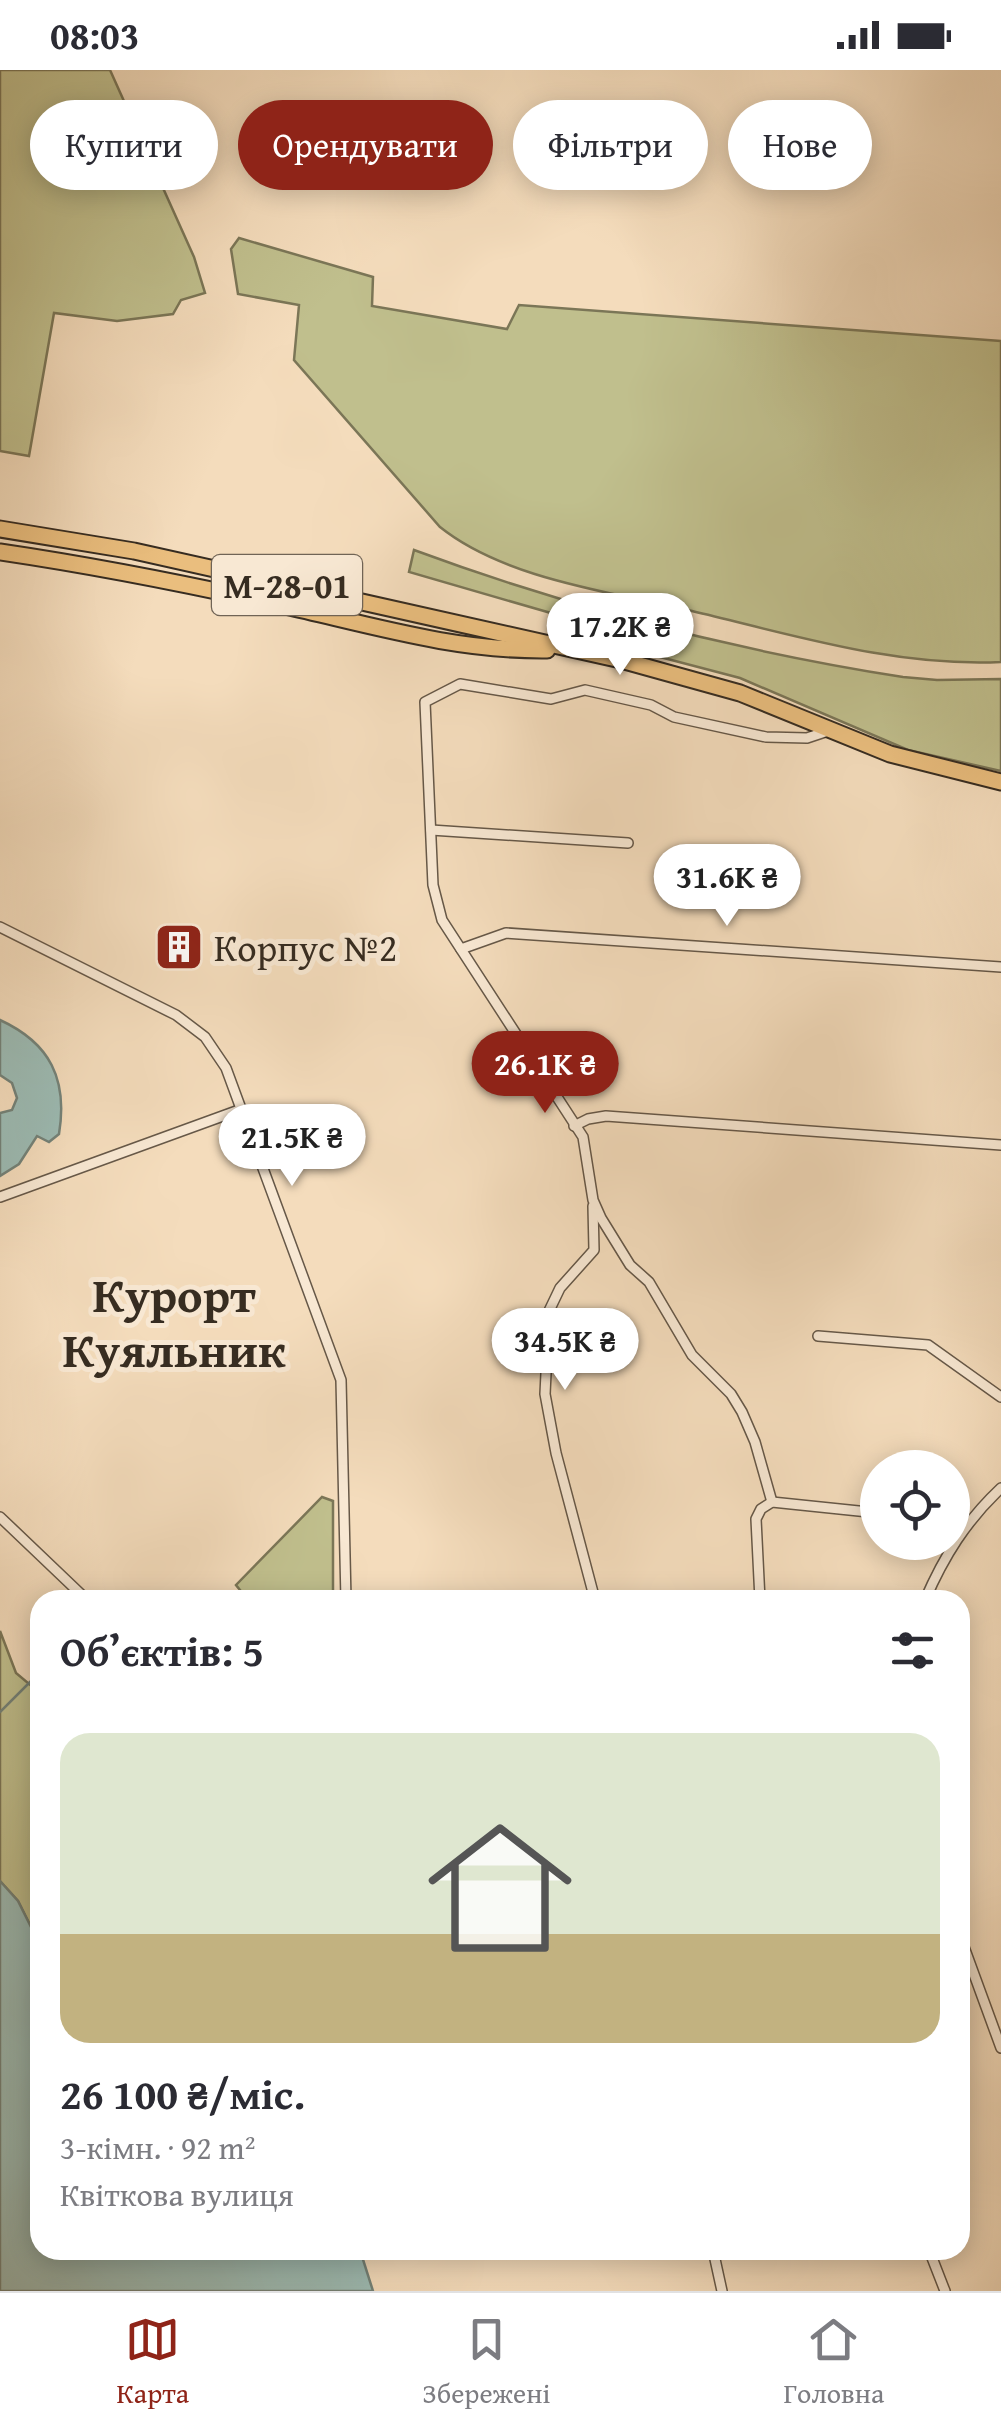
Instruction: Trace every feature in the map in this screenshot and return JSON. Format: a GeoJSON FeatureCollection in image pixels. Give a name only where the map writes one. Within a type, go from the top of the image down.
{"type":"FeatureCollection","features":[{"type":"Feature","properties":{"kind":"highway","name":"М-28-01"},"geometry":{"type":"LineString","coordinates":[[0,530],[134,551],[572,650],[740,693],[890,754],[1001,782]]}},
{"type":"Feature","properties":{"kind":"highway","name":"М-28-01"},"geometry":{"type":"LineString","coordinates":[[0,552],[264,602],[447,644],[508,651],[572,650]]}},
{"type":"Feature","properties":{"kind":"street"},"geometry":{"type":"LineString","coordinates":[[772,1502],[742,1412],[731,1394],[692,1355],[649,1282],[638,1276],[616,1247],[593,1200],[576,1133],[442,920],[434,885],[425,702],[460,684],[551,698],[585,690],[651,705],[674,716],[766,736],[806,738],[830,730]]}},
{"type":"Feature","properties":{"kind":"street"},"geometry":{"type":"LineString","coordinates":[[431,830],[628,843]]}},
{"type":"Feature","properties":{"kind":"street"},"geometry":{"type":"LineString","coordinates":[[0,926],[154,1004],[196,1029],[219,1055],[341,1380],[346,1590]]}},
{"type":"Feature","properties":{"kind":"street"},"geometry":{"type":"LineString","coordinates":[[461,949],[506,933],[1001,967]]}},
{"type":"Feature","properties":{"kind":"street"},"geometry":{"type":"LineString","coordinates":[[0,1197],[242,1109]]}},
{"type":"Feature","properties":{"kind":"street"},"geometry":{"type":"LineString","coordinates":[[576,1133],[588,1118],[606,1116],[1001,1145]]}},
{"type":"Feature","properties":{"kind":"street"},"geometry":{"type":"LineString","coordinates":[[593,1200],[594,1250]]}},
{"type":"Feature","properties":{"kind":"street"},"geometry":{"type":"LineString","coordinates":[[592,1590],[556,1453],[545,1394],[549,1311],[560,1288],[594,1250],[616,1247]]}},
{"type":"Feature","properties":{"kind":"street"},"geometry":{"type":"LineString","coordinates":[[818,1336],[928,1346],[1001,1397]]}},
{"type":"Feature","properties":{"kind":"street"},"geometry":{"type":"LineString","coordinates":[[970,1520],[1001,1488]]}},
{"type":"Feature","properties":{"kind":"street"},"geometry":{"type":"LineString","coordinates":[[760,1590],[756,1519],[761,1508],[772,1502],[860,1511]]}},
{"type":"Feature","properties":{"kind":"street"},"geometry":{"type":"LineString","coordinates":[[0,1517],[77,1590]]}},
{"type":"Feature","properties":{"kind":"street"},"geometry":{"type":"LineString","coordinates":[[929,1590],[943,1560]]}},
{"type":"Feature","properties":{"kind":"street"},"geometry":{"type":"LineString","coordinates":[[970,1963],[1001,2048]]}},
{"type":"Feature","properties":{"kind":"street"},"geometry":{"type":"LineString","coordinates":[[715,2260],[722,2291]]}},
{"type":"Feature","properties":{"kind":"street"},"geometry":{"type":"LineString","coordinates":[[932,2260],[945,2291]]}},
{"type":"Feature","properties":{"kind":"shaded area"},"geometry":{"type":"Polygon","coordinates":[[[0,70],[110,70],[123,100],[30,100],[30,190],[164,190],[194,257],[205,293],[181,300],[173,314],[117,321],[54,313],[29,456],[0,451],[0,70]]]}},
{"type":"Feature","properties":{"kind":"shaded area"},"geometry":{"type":"Polygon","coordinates":[[[239,238],[373,277],[372,306],[507,329],[519,305],[1001,341],[1001,662],[922,660],[807,639],[560,581],[466,545],[440,527],[294,360],[299,305],[238,294],[231,249],[239,238]]]}},
{"type":"Feature","properties":{"kind":"shaded area"},"geometry":{"type":"Polygon","coordinates":[[[414,550],[533,591],[717,641],[903,677],[1001,679],[1001,771],[908,750],[740,678],[637,651],[634,637],[409,572],[414,550]]]}},
{"type":"Feature","properties":{"kind":"shaded area"},"geometry":{"type":"Polygon","coordinates":[[[322,1497],[333,1501],[333,1590],[240,1590],[236,1585],[322,1497]]]}},
{"type":"Feature","properties":{"kind":"shaded area"},"geometry":{"type":"Polygon","coordinates":[[[0,1631],[16,1673],[30,1685],[30,1925],[18,1901],[0,1881],[0,1631]]]}},
{"type":"Feature","properties":{"kind":"water"},"geometry":{"type":"Polygon","coordinates":[[[0,1020],[32,1040],[52,1065],[61,1096],[61,1114],[59,1134],[49,1142],[37,1136],[19,1164],[0,1176],[0,1113],[12,1110],[17,1098],[12,1083],[0,1075],[0,1020]]]}},
{"type":"Feature","properties":{"kind":"water"},"geometry":{"type":"Polygon","coordinates":[[[0,1881],[18,1901],[30,1925],[30,2260],[363,2260],[373,2291],[0,2291],[0,1881]]]}},
{"type":"Feature","properties":{"kind":"waterway"},"geometry":{"type":"LineString","coordinates":[[0,1712],[30,1682]]}},
{"type":"Feature","properties":{"kind":"place","name":"Корпус №2"},"geometry":{"type":"Point","coordinates":[179,947]}},
{"type":"Feature","properties":{"kind":"district","name":"Курорт Куяльник"},"geometry":{"type":"Point","coordinates":[174,1322]}}]}
